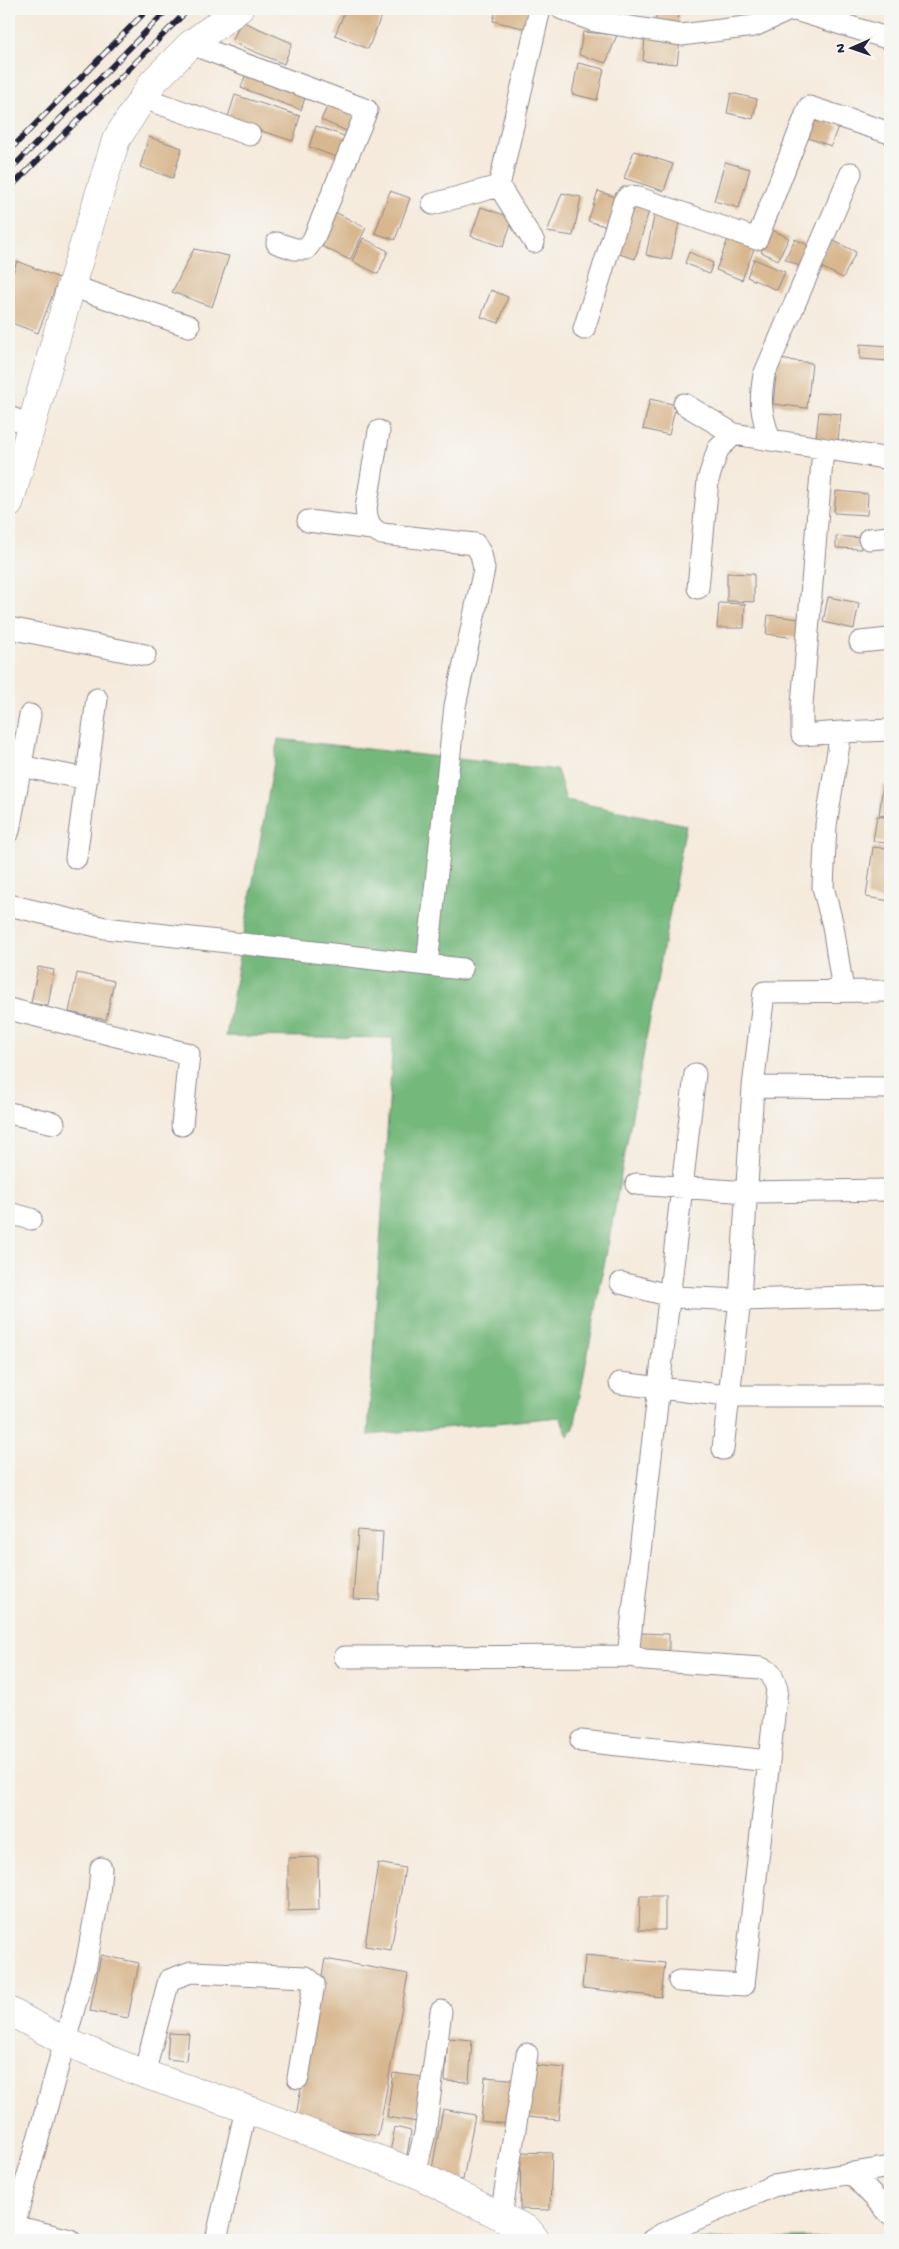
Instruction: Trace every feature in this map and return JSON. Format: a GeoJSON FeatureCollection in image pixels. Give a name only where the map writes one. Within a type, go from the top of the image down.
{"type":"FeatureCollection","features":[{"type":"Feature","properties":{"kind":"street"},"geometry":{"type":"LineString","coordinates":[[10,493],[19,421],[71,286],[116,140],[153,82],[190,44],[239,9]]}},
{"type":"Feature","properties":{"kind":"street"},"geometry":{"type":"LineString","coordinates":[[534,242],[499,186],[540,9]]}},
{"type":"Feature","properties":{"kind":"street"},"geometry":{"type":"LineString","coordinates":[[562,9],[594,21],[681,34],[754,26],[792,9],[890,39]]}},
{"type":"Feature","properties":{"kind":"street"},"geometry":{"type":"LineString","coordinates":[[190,44],[367,110],[313,240],[306,249],[294,249],[277,243]]}},
{"type":"Feature","properties":{"kind":"street"},"geometry":{"type":"LineString","coordinates":[[143,98],[250,135]]}},
{"type":"Feature","properties":{"kind":"street"},"geometry":{"type":"LineString","coordinates":[[584,329],[624,201],[628,197],[638,198],[757,239],[809,107],[890,132]]}},
{"type":"Feature","properties":{"kind":"street"},"geometry":{"type":"LineString","coordinates":[[770,440],[761,412],[760,396],[764,375],[850,173]]}},
{"type":"Feature","properties":{"kind":"street"},"geometry":{"type":"LineString","coordinates":[[433,204],[499,186]]}},
{"type":"Feature","properties":{"kind":"street"},"geometry":{"type":"LineString","coordinates":[[71,286],[189,326]]}},
{"type":"Feature","properties":{"kind":"street"},"geometry":{"type":"LineString","coordinates":[[684,404],[734,434],[890,460]]}},
{"type":"Feature","properties":{"kind":"street"},"geometry":{"type":"LineString","coordinates":[[372,529],[367,520],[366,508],[380,431]]}},
{"type":"Feature","properties":{"kind":"street"},"geometry":{"type":"LineString","coordinates":[[698,588],[708,480],[718,449],[734,434]]}},
{"type":"Feature","properties":{"kind":"street"},"geometry":{"type":"LineString","coordinates":[[823,449],[802,705],[802,734],[890,730]]}},
{"type":"Feature","properties":{"kind":"street"},"geometry":{"type":"LineString","coordinates":[[308,521],[372,529],[382,534],[475,544],[481,554],[484,569],[455,706],[427,965]]}},
{"type":"Feature","properties":{"kind":"street"},"geometry":{"type":"LineString","coordinates":[[869,539],[890,537]]}},
{"type":"Feature","properties":{"kind":"street"},"geometry":{"type":"LineString","coordinates":[[9,628],[145,655]]}},
{"type":"Feature","properties":{"kind":"street"},"geometry":{"type":"LineString","coordinates":[[860,642],[890,639]]}},
{"type":"Feature","properties":{"kind":"street"},"geometry":{"type":"LineString","coordinates":[[76,858],[97,699]]}},
{"type":"Feature","properties":{"kind":"street"},"geometry":{"type":"LineString","coordinates":[[9,831],[15,765],[30,714]]}},
{"type":"Feature","properties":{"kind":"street"},"geometry":{"type":"LineString","coordinates":[[841,732],[826,825],[823,887],[833,926],[843,991]]}},
{"type":"Feature","properties":{"kind":"street"},"geometry":{"type":"LineString","coordinates":[[15,765],[87,779]]}},
{"type":"Feature","properties":{"kind":"street"},"geometry":{"type":"LineString","coordinates":[[9,905],[105,928],[462,970]]}},
{"type":"Feature","properties":{"kind":"street"},"geometry":{"type":"LineString","coordinates":[[722,1449],[740,1300],[753,1087],[764,992],[890,991]]}},
{"type":"Feature","properties":{"kind":"street"},"geometry":{"type":"LineString","coordinates":[[9,1009],[189,1054],[182,1125]]}},
{"type":"Feature","properties":{"kind":"street"},"geometry":{"type":"LineString","coordinates":[[632,1656],[629,1647],[671,1296],[695,1074]]}},
{"type":"Feature","properties":{"kind":"street"},"geometry":{"type":"LineString","coordinates":[[753,1087],[890,1088]]}},
{"type":"Feature","properties":{"kind":"street"},"geometry":{"type":"LineString","coordinates":[[9,1114],[54,1123]]}},
{"type":"Feature","properties":{"kind":"street"},"geometry":{"type":"LineString","coordinates":[[636,1184],[747,1192],[890,1190]]}},
{"type":"Feature","properties":{"kind":"street"},"geometry":{"type":"LineString","coordinates":[[9,1213],[31,1219]]}},
{"type":"Feature","properties":{"kind":"street"},"geometry":{"type":"LineString","coordinates":[[621,1283],[671,1296],[740,1300],[890,1296]]}},
{"type":"Feature","properties":{"kind":"street"},"geometry":{"type":"LineString","coordinates":[[620,1383],[727,1396],[890,1396]]}},
{"type":"Feature","properties":{"kind":"street"},"geometry":{"type":"LineString","coordinates":[[345,1657],[632,1656],[644,1660],[761,1668],[771,1673],[777,1689],[744,1985],[679,1981]]}},
{"type":"Feature","properties":{"kind":"street"},"geometry":{"type":"LineString","coordinates":[[581,1741],[769,1761]]}},
{"type":"Feature","properties":{"kind":"street"},"geometry":{"type":"LineString","coordinates":[[70,2240],[12,2233],[86,1965],[102,1868]]}},
{"type":"Feature","properties":{"kind":"street"},"geometry":{"type":"LineString","coordinates":[[144,2074],[169,1980],[191,1972],[306,1977],[314,1984],[298,2078]]}},
{"type":"Feature","properties":{"kind":"street"},"geometry":{"type":"LineString","coordinates":[[9,2011],[64,2041],[144,2074],[246,2110],[415,2174],[528,2230],[536,2240]]}},
{"type":"Feature","properties":{"kind":"street"},"geometry":{"type":"LineString","coordinates":[[415,2174],[424,2133],[441,2011]]}},
{"type":"Feature","properties":{"kind":"street"},"geometry":{"type":"LineString","coordinates":[[501,2216],[527,2054]]}},
{"type":"Feature","properties":{"kind":"street"},"geometry":{"type":"LineString","coordinates":[[216,2240],[246,2110]]}},
{"type":"Feature","properties":{"kind":"street"},"geometry":{"type":"LineString","coordinates":[[652,2240],[772,2186],[890,2167]]}},
{"type":"Feature","properties":{"kind":"street"},"geometry":{"type":"LineString","coordinates":[[851,2173],[890,2214]]}},
{"type":"Feature","properties":{"kind":"green space"},"geometry":{"type":"Polygon","coordinates":[[[278,739],[557,770],[566,800],[686,825],[574,1428],[568,1436],[560,1417],[368,1435],[393,1038],[226,1036],[278,739]]]}},
{"type":"Feature","properties":{"kind":"green space"},"geometry":{"type":"Polygon","coordinates":[[[890,2236],[890,2240],[694,2240],[890,2236]]]}},
{"type":"Feature","properties":{"kind":"building"},"geometry":{"type":"Polygon","coordinates":[[[346,9],[384,9],[368,49],[335,35],[346,9]]]}},
{"type":"Feature","properties":{"kind":"building"},"geometry":{"type":"Polygon","coordinates":[[[496,9],[532,9],[527,29],[493,21],[496,9]]]}},
{"type":"Feature","properties":{"kind":"building"},"geometry":{"type":"Polygon","coordinates":[[[656,9],[679,9],[678,27],[656,27],[656,9]]]}},
{"type":"Feature","properties":{"kind":"building"},"geometry":{"type":"Polygon","coordinates":[[[241,21],[292,43],[284,64],[232,42],[241,21]]]}},
{"type":"Feature","properties":{"kind":"building"},"geometry":{"type":"Polygon","coordinates":[[[583,32],[617,35],[606,63],[579,55],[583,32]]]}},
{"type":"Feature","properties":{"kind":"building"},"geometry":{"type":"Polygon","coordinates":[[[645,37],[680,40],[677,64],[643,61],[645,37]]]}},
{"type":"Feature","properties":{"kind":"building"},"geometry":{"type":"Polygon","coordinates":[[[578,63],[604,69],[597,100],[572,94],[578,63]]]}},
{"type":"Feature","properties":{"kind":"building"},"geometry":{"type":"Polygon","coordinates":[[[246,73],[306,95],[301,110],[241,88],[246,73]]]}},
{"type":"Feature","properties":{"kind":"building"},"geometry":{"type":"Polygon","coordinates":[[[731,93],[757,99],[753,119],[727,113],[731,93]]]}},
{"type":"Feature","properties":{"kind":"building"},"geometry":{"type":"Polygon","coordinates":[[[235,95],[300,116],[293,141],[227,120],[235,95]]]}},
{"type":"Feature","properties":{"kind":"building"},"geometry":{"type":"Polygon","coordinates":[[[328,105],[355,116],[349,132],[321,120],[328,105]]]}},
{"type":"Feature","properties":{"kind":"building"},"geometry":{"type":"Polygon","coordinates":[[[811,117],[838,126],[831,146],[805,137],[811,117]]]}},
{"type":"Feature","properties":{"kind":"building"},"geometry":{"type":"Polygon","coordinates":[[[316,126],[347,137],[339,158],[309,147],[316,126]]]}},
{"type":"Feature","properties":{"kind":"building"},"geometry":{"type":"Polygon","coordinates":[[[149,137],[182,148],[173,178],[140,167],[149,137]]]}},
{"type":"Feature","properties":{"kind":"building"},"geometry":{"type":"Polygon","coordinates":[[[634,151],[673,164],[664,191],[624,178],[634,151]]]}},
{"type":"Feature","properties":{"kind":"building"},"geometry":{"type":"Polygon","coordinates":[[[725,162],[750,169],[739,208],[714,201],[725,162]]]}},
{"type":"Feature","properties":{"kind":"building"},"geometry":{"type":"Polygon","coordinates":[[[390,191],[410,198],[395,240],[375,233],[390,191]]]}},
{"type":"Feature","properties":{"kind":"building"},"geometry":{"type":"Polygon","coordinates":[[[598,191],[621,199],[611,228],[588,221],[598,191]]]}},
{"type":"Feature","properties":{"kind":"building"},"geometry":{"type":"Polygon","coordinates":[[[562,193],[581,197],[573,236],[547,232],[562,193]]]}},
{"type":"Feature","properties":{"kind":"building"},"geometry":{"type":"Polygon","coordinates":[[[628,200],[650,207],[635,259],[613,252],[628,200]]]}},
{"type":"Feature","properties":{"kind":"building"},"geometry":{"type":"Polygon","coordinates":[[[481,207],[513,218],[503,247],[471,236],[481,207]]]}},
{"type":"Feature","properties":{"kind":"building"},"geometry":{"type":"Polygon","coordinates":[[[335,212],[366,228],[350,260],[319,245],[335,212]]]}},
{"type":"Feature","properties":{"kind":"building"},"geometry":{"type":"Polygon","coordinates":[[[655,212],[680,218],[671,260],[646,255],[655,212]]]}},
{"type":"Feature","properties":{"kind":"building"},"geometry":{"type":"Polygon","coordinates":[[[772,230],[789,238],[778,260],[761,252],[772,230]]]}},
{"type":"Feature","properties":{"kind":"building"},"geometry":{"type":"Polygon","coordinates":[[[730,234],[756,244],[742,280],[716,270],[730,234]]]}},
{"type":"Feature","properties":{"kind":"building"},"geometry":{"type":"Polygon","coordinates":[[[363,238],[388,251],[378,274],[352,261],[363,238]]]}},
{"type":"Feature","properties":{"kind":"building"},"geometry":{"type":"Polygon","coordinates":[[[795,239],[810,246],[799,266],[785,259],[795,239]]]}},
{"type":"Feature","properties":{"kind":"building"},"geometry":{"type":"Polygon","coordinates":[[[830,239],[856,252],[843,278],[817,265],[830,239]]]}},
{"type":"Feature","properties":{"kind":"building"},"geometry":{"type":"Polygon","coordinates":[[[194,249],[229,256],[212,307],[172,292],[194,249]]]}},
{"type":"Feature","properties":{"kind":"building"},"geometry":{"type":"Polygon","coordinates":[[[689,252],[713,263],[709,274],[685,263],[689,252]]]}},
{"type":"Feature","properties":{"kind":"building"},"geometry":{"type":"Polygon","coordinates":[[[754,259],[785,272],[777,290],[747,277],[754,259]]]}},
{"type":"Feature","properties":{"kind":"building"},"geometry":{"type":"Polygon","coordinates":[[[17,261],[59,278],[38,333],[9,322],[9,283],[17,261]]]}},
{"type":"Feature","properties":{"kind":"building"},"geometry":{"type":"Polygon","coordinates":[[[491,290],[508,297],[499,323],[481,317],[491,290]]]}},
{"type":"Feature","properties":{"kind":"building"},"geometry":{"type":"Polygon","coordinates":[[[860,344],[890,346],[890,361],[860,359],[860,344]]]}},
{"type":"Feature","properties":{"kind":"building"},"geometry":{"type":"Polygon","coordinates":[[[778,359],[812,363],[807,408],[773,404],[778,359]]]}},
{"type":"Feature","properties":{"kind":"building"},"geometry":{"type":"Polygon","coordinates":[[[650,399],[676,405],[669,435],[643,429],[650,399]]]}},
{"type":"Feature","properties":{"kind":"building"},"geometry":{"type":"Polygon","coordinates":[[[819,412],[841,414],[838,440],[816,438],[819,412]]]}},
{"type":"Feature","properties":{"kind":"building"},"geometry":{"type":"Polygon","coordinates":[[[836,491],[868,494],[867,515],[834,513],[836,491]]]}},
{"type":"Feature","properties":{"kind":"building"},"geometry":{"type":"Polygon","coordinates":[[[836,536],[862,538],[861,549],[836,548],[836,536]]]}},
{"type":"Feature","properties":{"kind":"building"},"geometry":{"type":"Polygon","coordinates":[[[727,573],[754,574],[754,602],[727,601],[727,573]]]}},
{"type":"Feature","properties":{"kind":"building"},"geometry":{"type":"Polygon","coordinates":[[[828,597],[859,603],[854,629],[823,622],[828,597]]]}},
{"type":"Feature","properties":{"kind":"building"},"geometry":{"type":"Polygon","coordinates":[[[719,603],[745,604],[744,628],[717,628],[719,603]]]}},
{"type":"Feature","properties":{"kind":"building"},"geometry":{"type":"Polygon","coordinates":[[[768,615],[807,620],[804,639],[766,634],[768,615]]]}},
{"type":"Feature","properties":{"kind":"building"},"geometry":{"type":"Polygon","coordinates":[[[883,785],[890,786],[890,816],[879,815],[883,785]]]}},
{"type":"Feature","properties":{"kind":"building"},"geometry":{"type":"Polygon","coordinates":[[[877,816],[890,818],[890,844],[873,841],[877,816]]]}},
{"type":"Feature","properties":{"kind":"building"},"geometry":{"type":"Polygon","coordinates":[[[873,847],[890,849],[890,901],[866,897],[873,847]]]}},
{"type":"Feature","properties":{"kind":"building"},"geometry":{"type":"Polygon","coordinates":[[[38,967],[54,970],[48,1006],[31,1003],[38,967]]]}},
{"type":"Feature","properties":{"kind":"building"},"geometry":{"type":"Polygon","coordinates":[[[77,973],[114,981],[106,1020],[69,1012],[77,973]]]}},
{"type":"Feature","properties":{"kind":"building"},"geometry":{"type":"Polygon","coordinates":[[[358,1530],[383,1532],[379,1600],[353,1599],[358,1530]]]}},
{"type":"Feature","properties":{"kind":"building"},"geometry":{"type":"Polygon","coordinates":[[[641,1633],[669,1634],[669,1655],[640,1654],[641,1633]]]}},
{"type":"Feature","properties":{"kind":"building"},"geometry":{"type":"Polygon","coordinates":[[[318,1857],[319,1910],[288,1911],[288,1858],[318,1857]]]}},
{"type":"Feature","properties":{"kind":"building"},"geometry":{"type":"Polygon","coordinates":[[[378,1863],[405,1868],[391,1950],[365,1946],[378,1863]]]}},
{"type":"Feature","properties":{"kind":"building"},"geometry":{"type":"Polygon","coordinates":[[[640,1896],[665,1896],[665,1930],[639,1930],[640,1896]]]}},
{"type":"Feature","properties":{"kind":"building"},"geometry":{"type":"Polygon","coordinates":[[[101,1955],[139,1963],[128,2018],[90,2011],[101,1955]]]}},
{"type":"Feature","properties":{"kind":"building"},"geometry":{"type":"Polygon","coordinates":[[[585,1955],[665,1963],[661,1997],[582,1988],[585,1955]]]}},
{"type":"Feature","properties":{"kind":"building"},"geometry":{"type":"Polygon","coordinates":[[[325,1959],[408,1974],[378,2136],[295,2121],[325,1959]]]}},
{"type":"Feature","properties":{"kind":"building"},"geometry":{"type":"Polygon","coordinates":[[[169,2033],[189,2034],[186,2061],[167,2059],[169,2033]]]}},
{"type":"Feature","properties":{"kind":"building"},"geometry":{"type":"Polygon","coordinates":[[[448,2038],[472,2040],[469,2082],[445,2081],[448,2038]]]}},
{"type":"Feature","properties":{"kind":"building"},"geometry":{"type":"Polygon","coordinates":[[[532,2065],[565,2068],[559,2120],[527,2117],[532,2065]]]}},
{"type":"Feature","properties":{"kind":"building"},"geometry":{"type":"Polygon","coordinates":[[[393,2073],[423,2077],[417,2122],[387,2117],[393,2073]]]}},
{"type":"Feature","properties":{"kind":"building"},"geometry":{"type":"Polygon","coordinates":[[[485,2077],[520,2080],[515,2125],[481,2121],[485,2077]]]}},
{"type":"Feature","properties":{"kind":"building"},"geometry":{"type":"Polygon","coordinates":[[[443,2109],[475,2115],[463,2180],[431,2174],[443,2109]]]}},
{"type":"Feature","properties":{"kind":"building"},"geometry":{"type":"Polygon","coordinates":[[[395,2127],[411,2131],[407,2155],[390,2152],[395,2127]]]}},
{"type":"Feature","properties":{"kind":"building"},"geometry":{"type":"Polygon","coordinates":[[[521,2152],[552,2153],[550,2210],[520,2209],[521,2152]]]}},
{"type":"Feature","properties":{"kind":"railway"},"geometry":{"type":"LineString","coordinates":[[9,151],[148,9]]}},
{"type":"Feature","properties":{"kind":"railway"},"geometry":{"type":"LineString","coordinates":[[9,171],[168,9]]}},
{"type":"Feature","properties":{"kind":"railway"},"geometry":{"type":"LineString","coordinates":[[9,189],[189,9]]}}]}
